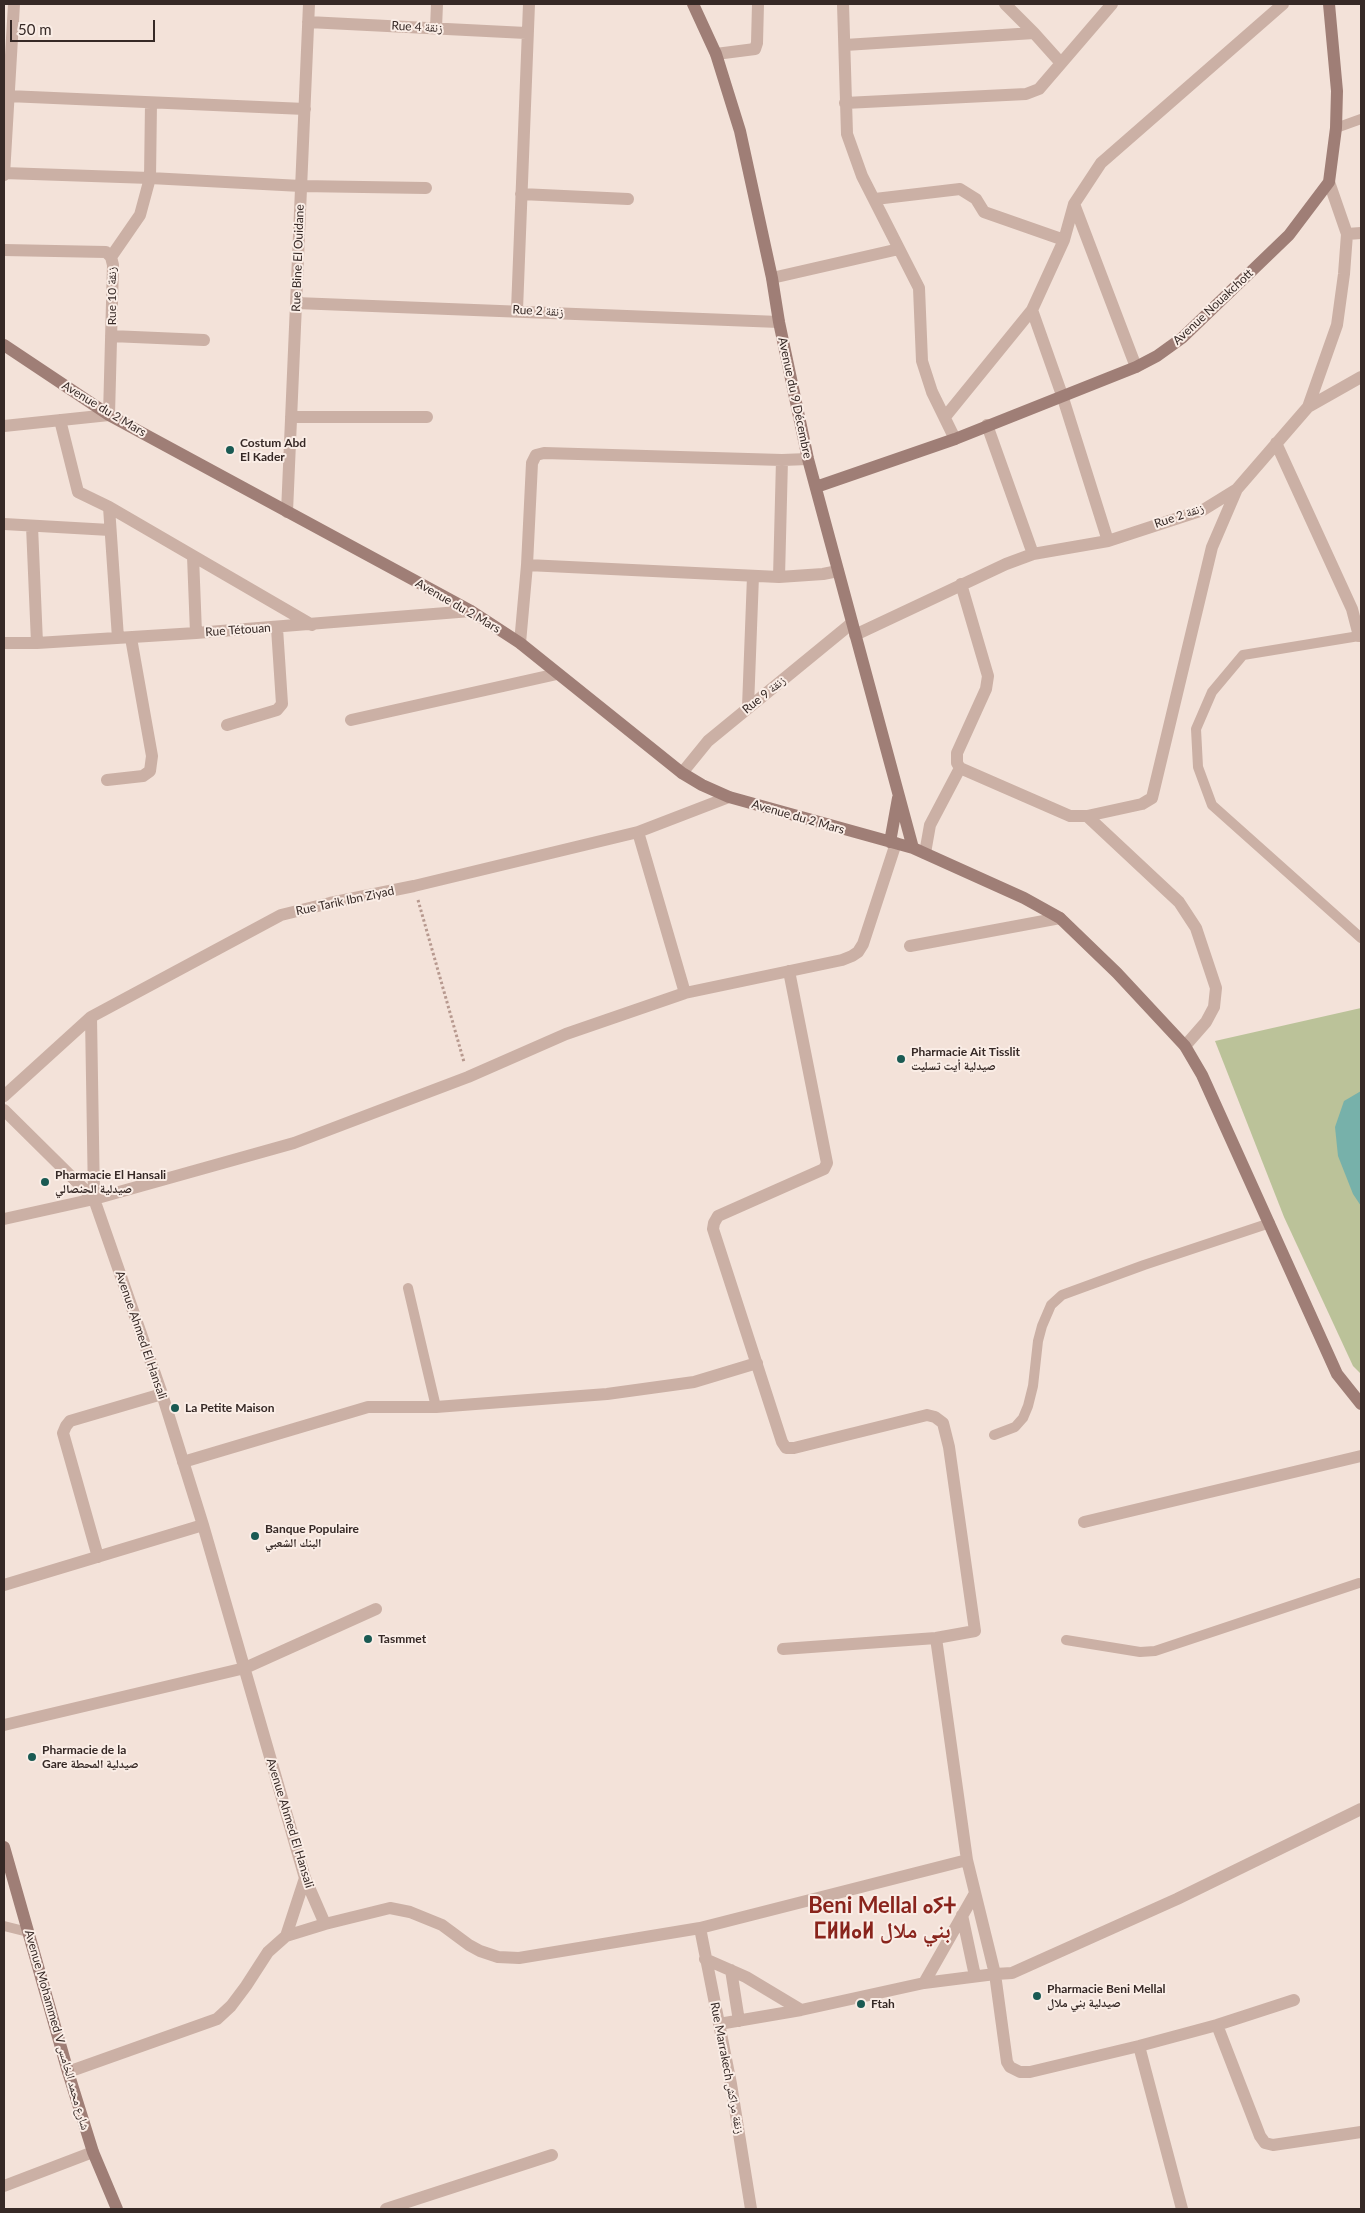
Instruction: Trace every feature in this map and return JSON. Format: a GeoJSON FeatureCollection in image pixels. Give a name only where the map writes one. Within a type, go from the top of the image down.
{"type":"FeatureCollection","features":[{"type":"Feature","properties":{"kind":"street"},"geometry":{"type":"LineString","coordinates":[[14,4],[4,174],[150,178],[301,186],[426,188]]}},
{"type":"Feature","properties":{"kind":"street","name":"Rue Bine El Ouidane"},"geometry":{"type":"LineString","coordinates":[[287,512],[309,4]]}},
{"type":"Feature","properties":{"kind":"street"},"geometry":{"type":"LineString","coordinates":[[436,28],[437,4]]}},
{"type":"Feature","properties":{"kind":"street"},"geometry":{"type":"LineString","coordinates":[[517,310],[526,33],[529,4]]}},
{"type":"Feature","properties":{"kind":"street","name":"Avenue du 9 Décembre"},"geometry":{"type":"LineString","coordinates":[[693,4],[716,54],[740,131],[808,459],[913,848]]}},
{"type":"Feature","properties":{"kind":"street"},"geometry":{"type":"LineString","coordinates":[[716,54],[755,50],[757,43],[758,4]]}},
{"type":"Feature","properties":{"kind":"street"},"geometry":{"type":"LineString","coordinates":[[843,4],[847,134],[854,156],[919,288],[922,361],[932,392],[946,417],[955,439]]}},
{"type":"Feature","properties":{"kind":"street"},"geometry":{"type":"LineString","coordinates":[[1005,4],[1060,62]]}},
{"type":"Feature","properties":{"kind":"street"},"geometry":{"type":"LineString","coordinates":[[846,103],[1026,94],[1038,89],[1112,4]]}},
{"type":"Feature","properties":{"kind":"street"},"geometry":{"type":"LineString","coordinates":[[946,417],[1032,310],[1064,240],[1074,204],[1102,164],[1284,4]]}},
{"type":"Feature","properties":{"kind":"street"},"geometry":{"type":"LineString","coordinates":[[1330,182],[1336,128],[1337,91],[1331,4]]}},
{"type":"Feature","properties":{"kind":"street","name":"Rue 4 زنقة"},"geometry":{"type":"LineString","coordinates":[[308,22],[526,33]]}},
{"type":"Feature","properties":{"kind":"street"},"geometry":{"type":"LineString","coordinates":[[845,45],[1034,33]]}},
{"type":"Feature","properties":{"kind":"street"},"geometry":{"type":"LineString","coordinates":[[8,96],[305,109]]}},
{"type":"Feature","properties":{"kind":"street"},"geometry":{"type":"LineString","coordinates":[[111,256],[140,215],[150,178],[151,103]]}},
{"type":"Feature","properties":{"kind":"street","name":"Rue 2 زنقة"},"geometry":{"type":"LineString","coordinates":[[854,629],[1033,554],[1108,541],[1203,510],[1236,489],[1308,407],[1337,325],[1347,234],[1330,182]]}},
{"type":"Feature","properties":{"kind":"street","name":"Avenue Nouakchott"},"geometry":{"type":"LineString","coordinates":[[816,487],[955,439],[1136,367],[1157,356],[1182,338],[1289,235],[1330,182]]}},
{"type":"Feature","properties":{"kind":"street"},"geometry":{"type":"LineString","coordinates":[[875,199],[960,189],[976,200],[984,212],[1064,240]]}},
{"type":"Feature","properties":{"kind":"street"},"geometry":{"type":"LineString","coordinates":[[522,194],[628,199]]}},
{"type":"Feature","properties":{"kind":"street"},"geometry":{"type":"LineString","coordinates":[[1074,204],[1136,367]]}},
{"type":"Feature","properties":{"kind":"street"},"geometry":{"type":"LineString","coordinates":[[1347,234],[1361,232]]}},
{"type":"Feature","properties":{"kind":"street"},"geometry":{"type":"LineString","coordinates":[[772,278],[899,249]]}},
{"type":"Feature","properties":{"kind":"street","name":"Rue 10 زنقة"},"geometry":{"type":"LineString","coordinates":[[4,250],[106,252],[111,256],[113,264],[108,415]]}},
{"type":"Feature","properties":{"kind":"street","name":"Rue 2 زنقة"},"geometry":{"type":"LineString","coordinates":[[296,302],[779,322]]}},
{"type":"Feature","properties":{"kind":"street"},"geometry":{"type":"LineString","coordinates":[[1032,310],[1062,395],[1108,541]]}},
{"type":"Feature","properties":{"kind":"street"},"geometry":{"type":"LineString","coordinates":[[111,336],[204,340]]}},
{"type":"Feature","properties":{"kind":"street","name":"Avenue du 2 Mars"},"geometry":{"type":"LineString","coordinates":[[4,345],[108,415],[471,611],[520,643],[682,773],[702,785],[729,797],[913,848],[1024,898],[1060,918],[1117,973],[1185,1046],[1202,1074],[1337,1374],[1361,1404]]}},
{"type":"Feature","properties":{"kind":"street"},"geometry":{"type":"LineString","coordinates":[[1308,407],[1361,376]]}},
{"type":"Feature","properties":{"kind":"street"},"geometry":{"type":"LineString","coordinates":[[4,426],[108,415]]}},
{"type":"Feature","properties":{"kind":"street"},"geometry":{"type":"LineString","coordinates":[[291,417],[427,417]]}},
{"type":"Feature","properties":{"kind":"street"},"geometry":{"type":"LineString","coordinates":[[60,420],[78,492],[108,507],[312,625]]}},
{"type":"Feature","properties":{"kind":"street"},"geometry":{"type":"LineString","coordinates":[[987,425],[1033,554]]}},
{"type":"Feature","properties":{"kind":"street"},"geometry":{"type":"LineString","coordinates":[[1276,444],[1352,609],[1360,636]]}},
{"type":"Feature","properties":{"kind":"street"},"geometry":{"type":"LineString","coordinates":[[520,643],[527,565],[532,463],[536,455],[544,453],[782,460],[808,459]]}},
{"type":"Feature","properties":{"kind":"street"},"geometry":{"type":"LineString","coordinates":[[780,577],[782,460]]}},
{"type":"Feature","properties":{"kind":"street"},"geometry":{"type":"LineString","coordinates":[[961,584],[988,676],[986,690],[957,753],[957,762],[960,768],[1070,816],[1087,816],[1142,804],[1152,798],[1212,547],[1236,489]]}},
{"type":"Feature","properties":{"kind":"street"},"geometry":{"type":"LineString","coordinates":[[108,507],[124,638],[152,756],[150,771],[143,776],[108,780]]}},
{"type":"Feature","properties":{"kind":"street"},"geometry":{"type":"LineString","coordinates":[[4,524],[110,530]]}},
{"type":"Feature","properties":{"kind":"street"},"geometry":{"type":"LineString","coordinates":[[32,526],[37,643]]}},
{"type":"Feature","properties":{"kind":"street"},"geometry":{"type":"LineString","coordinates":[[193,556],[196,633]]}},
{"type":"Feature","properties":{"kind":"street"},"geometry":{"type":"LineString","coordinates":[[527,565],[780,577],[838,571]]}},
{"type":"Feature","properties":{"kind":"street"},"geometry":{"type":"LineString","coordinates":[[748,707],[753,576]]}},
{"type":"Feature","properties":{"kind":"street","name":"Rue Tétouan"},"geometry":{"type":"LineString","coordinates":[[4,643],[37,643],[277,628],[471,611]]}},
{"type":"Feature","properties":{"kind":"street"},"geometry":{"type":"LineString","coordinates":[[227,725],[277,710],[282,704],[277,628]]}},
{"type":"Feature","properties":{"kind":"street","name":"Rue 9 زنقة"},"geometry":{"type":"LineString","coordinates":[[682,773],[708,741],[748,707],[854,629]]}},
{"type":"Feature","properties":{"kind":"street"},"geometry":{"type":"LineString","coordinates":[[351,720],[557,674]]}},
{"type":"Feature","properties":{"kind":"street"},"geometry":{"type":"LineString","coordinates":[[926,853],[930,825],[960,768]]}},
{"type":"Feature","properties":{"kind":"street","name":"Avenue du 9 Décembre"},"geometry":{"type":"LineString","coordinates":[[893,843],[899,794]]}},
{"type":"Feature","properties":{"kind":"street","name":"Rue Tarik Ibn Ziyad"},"geometry":{"type":"LineString","coordinates":[[4,1096],[91,1017],[281,915],[414,886],[638,832],[729,797]]}},
{"type":"Feature","properties":{"kind":"street"},"geometry":{"type":"LineString","coordinates":[[1087,816],[1178,902],[1196,928],[1216,988],[1214,1007],[1206,1022],[1185,1046]]}},
{"type":"Feature","properties":{"kind":"street"},"geometry":{"type":"LineString","coordinates":[[638,832],[685,993]]}},
{"type":"Feature","properties":{"kind":"street"},"geometry":{"type":"LineString","coordinates":[[4,1219],[94,1199],[294,1143],[468,1077],[566,1034],[685,993],[842,960],[858,952],[863,944],[893,843]]}},
{"type":"Feature","properties":{"kind":"street"},"geometry":{"type":"LineString","coordinates":[[910,946],[1060,918]]}},
{"type":"Feature","properties":{"kind":"street"},"geometry":{"type":"LineString","coordinates":[[783,1649],[936,1638],[975,1631],[949,1447],[942,1424],[935,1416],[927,1415],[794,1448],[786,1448],[782,1442],[713,1229],[718,1216],[824,1169],[827,1163],[789,971]]}},
{"type":"Feature","properties":{"kind":"street"},"geometry":{"type":"LineString","coordinates":[[91,1017],[94,1199]]}},
{"type":"Feature","properties":{"kind":"street","name":"Avenue Ahmed El Hansali"},"geometry":{"type":"LineString","coordinates":[[4,1110],[94,1199],[162,1394],[203,1525],[305,1878],[325,1924]]}},
{"type":"Feature","properties":{"kind":"street"},"geometry":{"type":"LineString","coordinates":[[183,1462],[368,1407],[436,1406],[616,1393],[694,1382],[757,1363]]}},
{"type":"Feature","properties":{"kind":"street"},"geometry":{"type":"LineString","coordinates":[[98,1557],[63,1432],[70,1421],[162,1394]]}},
{"type":"Feature","properties":{"kind":"street"},"geometry":{"type":"LineString","coordinates":[[1084,1522],[1361,1456]]}},
{"type":"Feature","properties":{"kind":"street"},"geometry":{"type":"LineString","coordinates":[[4,1585],[203,1525]]}},
{"type":"Feature","properties":{"kind":"street"},"geometry":{"type":"LineString","coordinates":[[4,1726],[245,1668],[376,1609]]}},
{"type":"Feature","properties":{"kind":"street"},"geometry":{"type":"LineString","coordinates":[[936,1638],[967,1860],[974,1895],[995,1974],[1006,2062],[1014,2070],[1030,2072],[1217,2025],[1294,2000]]}},
{"type":"Feature","properties":{"kind":"street"},"geometry":{"type":"LineString","coordinates":[[719,2024],[801,2010],[924,1983],[1012,1973],[1177,1899],[1361,1809]]}},
{"type":"Feature","properties":{"kind":"street","name":"Avenue Mohammed V شارع محمد الخامس"},"geometry":{"type":"LineString","coordinates":[[4,1847],[68,2072],[93,2152],[117,2209]]}},
{"type":"Feature","properties":{"kind":"street"},"geometry":{"type":"LineString","coordinates":[[68,2072],[217,2019],[231,2006],[268,1952],[286,1936],[390,1908],[410,1912],[442,1925],[480,1951],[498,1957],[519,1958],[700,1928],[967,1860]]}},
{"type":"Feature","properties":{"kind":"street"},"geometry":{"type":"LineString","coordinates":[[286,1936],[305,1878]]}},
{"type":"Feature","properties":{"kind":"street"},"geometry":{"type":"LineString","coordinates":[[924,1983],[974,1895]]}},
{"type":"Feature","properties":{"kind":"street"},"geometry":{"type":"LineString","coordinates":[[962,1915],[975,1976]]}},
{"type":"Feature","properties":{"kind":"street","name":"Rue Marrakech زنقة مراكش"},"geometry":{"type":"LineString","coordinates":[[700,1928],[719,2024],[751,2209]]}},
{"type":"Feature","properties":{"kind":"street"},"geometry":{"type":"LineString","coordinates":[[705,1959],[731,1970],[801,2010]]}},
{"type":"Feature","properties":{"kind":"street"},"geometry":{"type":"LineString","coordinates":[[731,1970],[739,2021]]}},
{"type":"Feature","properties":{"kind":"street"},"geometry":{"type":"LineString","coordinates":[[1217,2025],[1260,2136],[1265,2143],[1273,2145],[1361,2132]]}},
{"type":"Feature","properties":{"kind":"street"},"geometry":{"type":"LineString","coordinates":[[1139,2046],[1182,2209]]}},
{"type":"Feature","properties":{"kind":"street"},"geometry":{"type":"LineString","coordinates":[[4,2186],[93,2152]]}},
{"type":"Feature","properties":{"kind":"street"},"geometry":{"type":"LineString","coordinates":[[386,2209],[552,2155]]}},
{"type":"Feature","properties":{"kind":"lane"},"geometry":{"type":"LineString","coordinates":[[1336,128],[1361,119]]}},
{"type":"Feature","properties":{"kind":"lane"},"geometry":{"type":"LineString","coordinates":[[1360,636],[1243,656],[1212,692],[1196,729],[1198,768],[1212,805],[1361,938]]}},
{"type":"Feature","properties":{"kind":"lane"},"geometry":{"type":"LineString","coordinates":[[994,1435],[1015,1427],[1023,1418],[1033,1386],[1038,1341],[1042,1326],[1051,1305],[1062,1295],[1144,1264],[1270,1223]]}},
{"type":"Feature","properties":{"kind":"lane"},"geometry":{"type":"LineString","coordinates":[[408,1288],[436,1406]]}},
{"type":"Feature","properties":{"kind":"lane"},"geometry":{"type":"LineString","coordinates":[[1066,1640],[1140,1652],[1155,1651],[1359,1583]]}},
{"type":"Feature","properties":{"kind":"lane"},"geometry":{"type":"LineString","coordinates":[[4,1926],[28,1932]]}},
{"type":"Feature","properties":{"kind":"path"},"geometry":{"type":"LineString","coordinates":[[414,886],[468,1077]]}},
{"type":"Feature","properties":{"kind":"green space"},"geometry":{"type":"Polygon","coordinates":[[[1361,1008],[1361,1374],[1353,1366],[1284,1217],[1215,1041],[1361,1008]]]}},
{"type":"Feature","properties":{"kind":"water"},"geometry":{"type":"Polygon","coordinates":[[[1361,1091],[1361,1206],[1353,1194],[1338,1156],[1335,1127],[1344,1101],[1361,1091]]]}},
{"type":"Feature","properties":{"kind":"place","name":"Costum Abd El Kader"},"geometry":{"type":"Point","coordinates":[230,450]}},
{"type":"Feature","properties":{"kind":"place","name":"Pharmacie Ait Tisslit صيدلية أيت تسليت"},"geometry":{"type":"Point","coordinates":[901,1059]}},
{"type":"Feature","properties":{"kind":"place","name":"Pharmacie El Hansali صيدلية الحنصالي"},"geometry":{"type":"Point","coordinates":[45,1182]}},
{"type":"Feature","properties":{"kind":"place","name":"La Petite Maison"},"geometry":{"type":"Point","coordinates":[175,1408]}},
{"type":"Feature","properties":{"kind":"place","name":"Banque Populaire البنك الشعبي"},"geometry":{"type":"Point","coordinates":[255,1536]}},
{"type":"Feature","properties":{"kind":"place","name":"Tasmmet"},"geometry":{"type":"Point","coordinates":[368,1639]}},
{"type":"Feature","properties":{"kind":"place","name":"Pharmacie de la Gare صيدلية المحطة"},"geometry":{"type":"Point","coordinates":[32,1757]}},
{"type":"Feature","properties":{"kind":"place","name":"Pharmacie Beni Mellal صيدلية بني ملال"},"geometry":{"type":"Point","coordinates":[1037,1996]}},
{"type":"Feature","properties":{"kind":"place","name":"Ftah"},"geometry":{"type":"Point","coordinates":[861,2004]}},
{"type":"Feature","properties":{"kind":"district","name":"Beni Mellal ⴰⵢⵜ ⵎⵍⵍⴰⵍ بني ملال"},"geometry":{"type":"Point","coordinates":[882,1918]}}]}
